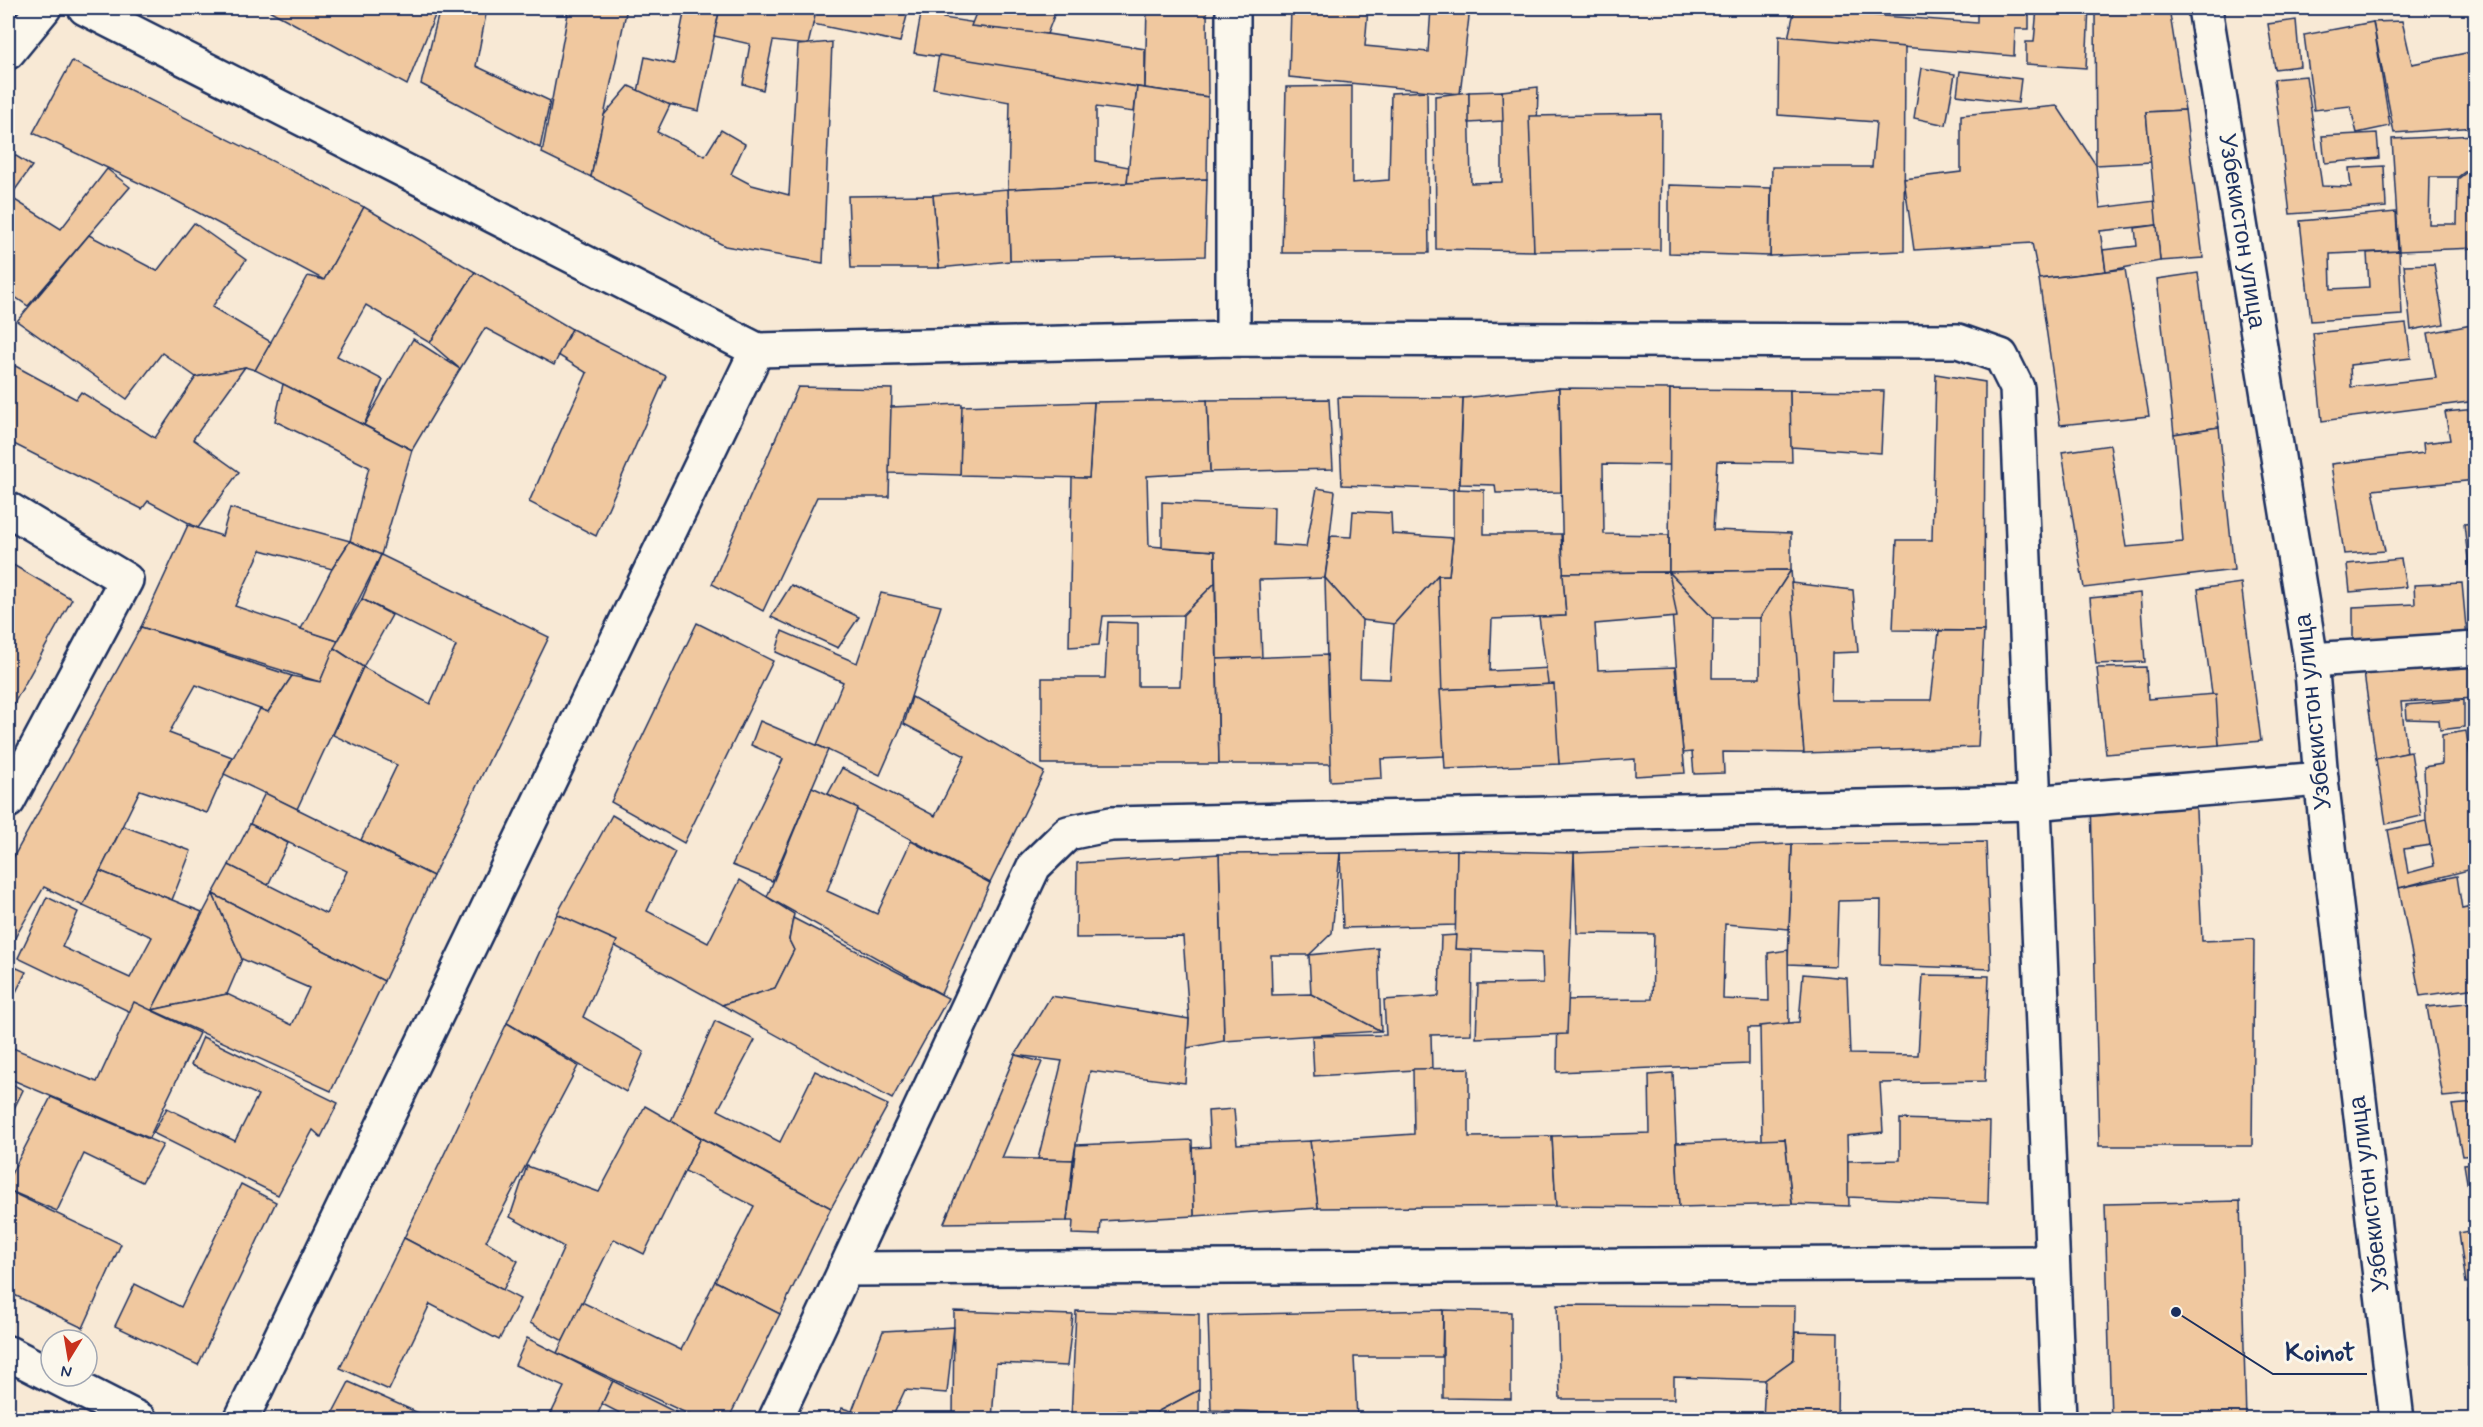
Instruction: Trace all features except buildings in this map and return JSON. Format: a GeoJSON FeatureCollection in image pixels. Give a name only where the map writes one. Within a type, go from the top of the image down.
{"type":"FeatureCollection","features":[{"type":"Feature","properties":{"kind":"street"},"geometry":{"type":"LineString","coordinates":[[8,52],[44,8]]}},
{"type":"Feature","properties":{"kind":"street"},"geometry":{"type":"LineString","coordinates":[[85,8],[757,350],[1233,339],[1958,342],[2001,356],[2017,388],[2032,803],[2059,1419]]}},
{"type":"Feature","properties":{"kind":"street"},"geometry":{"type":"LineString","coordinates":[[1233,8],[1233,339]]}},
{"type":"Feature","properties":{"kind":"street","name":"Узбекистон улица"},"geometry":{"type":"LineString","coordinates":[[2205,8],[2311,660],[2321,779],[2397,1419]]}},
{"type":"Feature","properties":{"kind":"street"},"geometry":{"type":"LineString","coordinates":[[241,1419],[757,350]]}},
{"type":"Feature","properties":{"kind":"street"},"geometry":{"type":"LineString","coordinates":[[8,509],[126,580],[8,801]]}},
{"type":"Feature","properties":{"kind":"street"},"geometry":{"type":"LineString","coordinates":[[2311,660],[2475,649]]}},
{"type":"Feature","properties":{"kind":"street"},"geometry":{"type":"LineString","coordinates":[[775,1419],[1034,866],[1068,833],[1111,824],[2032,803],[2321,779]]}},
{"type":"Feature","properties":{"kind":"street"},"geometry":{"type":"LineString","coordinates":[[845,1269],[2052,1263]]}},
{"type":"Feature","properties":{"kind":"street"},"geometry":{"type":"LineString","coordinates":[[8,1353],[39,1368]]}},
{"type":"Feature","properties":{"kind":"street"},"geometry":{"type":"LineString","coordinates":[[78,1388],[140,1419]]}},
{"type":"Feature","properties":{"kind":"place","name":"Koinot"},"geometry":{"type":"Point","coordinates":[2176,1312]}}]}
